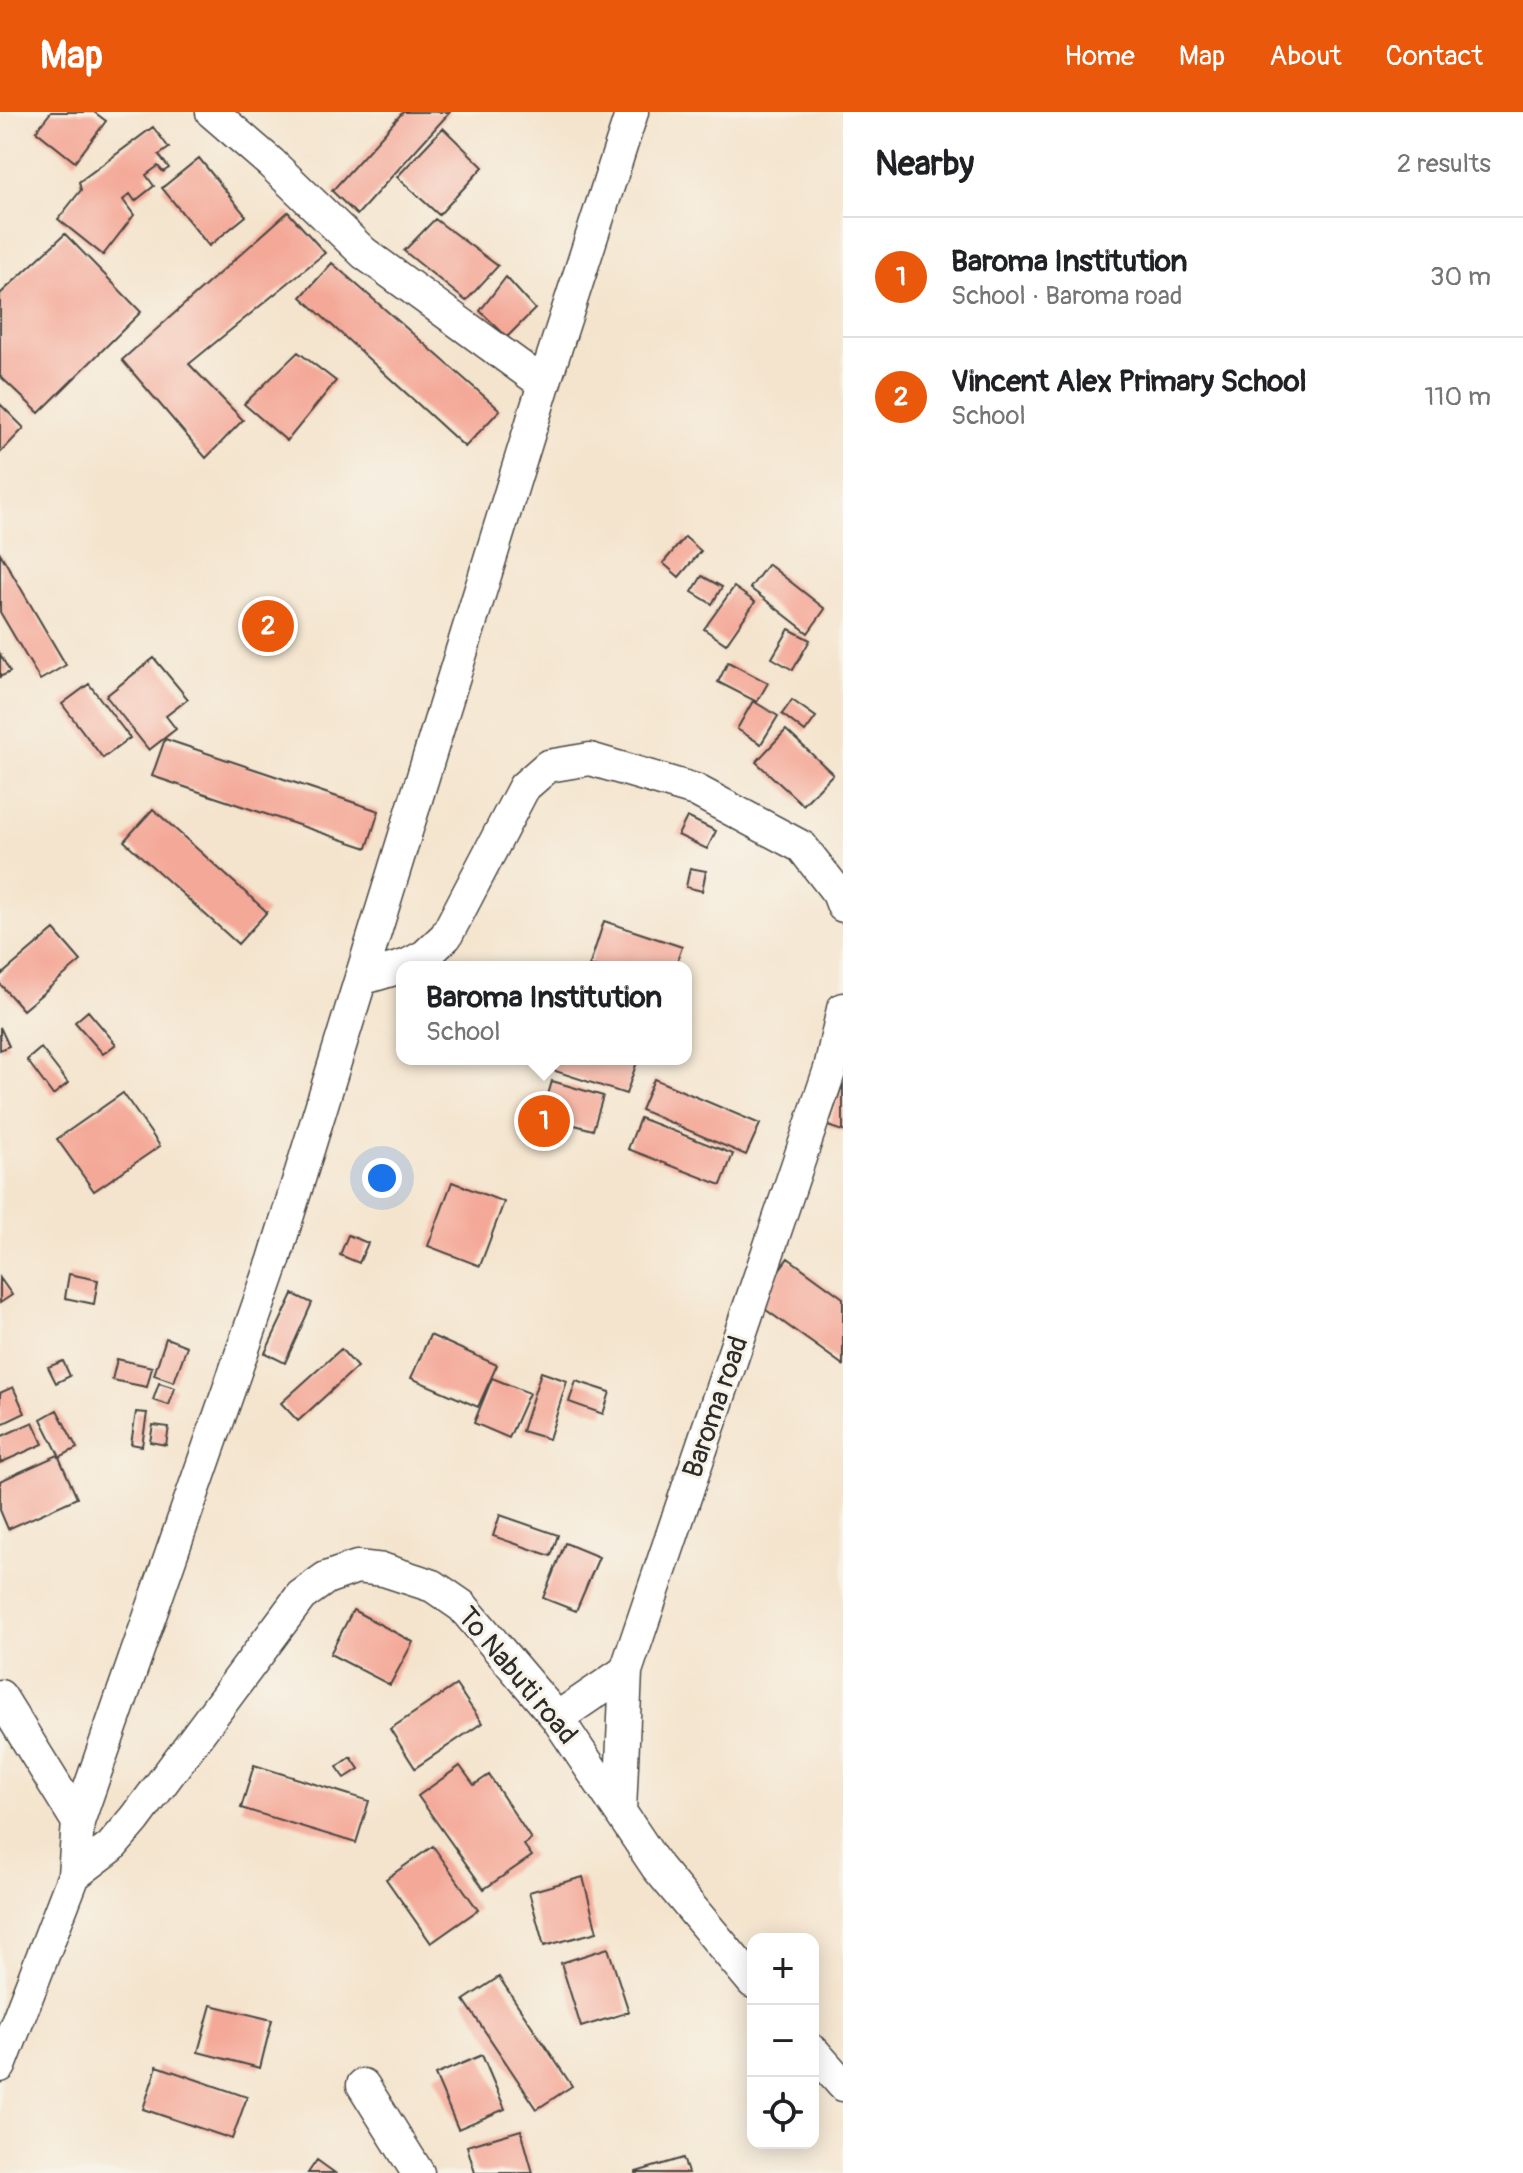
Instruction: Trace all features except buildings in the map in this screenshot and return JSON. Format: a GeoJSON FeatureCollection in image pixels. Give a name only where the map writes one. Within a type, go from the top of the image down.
{"type":"FeatureCollection","features":[{"type":"Feature","properties":{"kind":"street"},"geometry":{"type":"LineString","coordinates":[[212,112],[271,163],[364,253],[544,384]]}},
{"type":"Feature","properties":{"kind":"street"},"geometry":{"type":"LineString","coordinates":[[0,2066],[74,1875],[78,1822],[274,1260],[544,384],[632,112]]}},
{"type":"Feature","properties":{"kind":"street"},"geometry":{"type":"LineString","coordinates":[[413,961],[446,936],[524,787],[548,766],[590,759],[695,790],[802,847],[838,893],[843,906]]}},
{"type":"Feature","properties":{"kind":"street"},"geometry":{"type":"LineString","coordinates":[[361,979],[396,969]]}},
{"type":"Feature","properties":{"kind":"street","name":"Baroma road"},"geometry":{"type":"LineString","coordinates":[[620,1811],[626,1671],[830,1069],[843,1009]]}},
{"type":"Feature","properties":{"kind":"street","name":"To Nabuti road"},"geometry":{"type":"LineString","coordinates":[[74,1875],[111,1847],[135,1819],[301,1596],[326,1578],[357,1567],[384,1570],[433,1586],[462,1606],[557,1718],[657,1867],[747,1975]]}},
{"type":"Feature","properties":{"kind":"street"},"geometry":{"type":"LineString","coordinates":[[557,1718],[626,1671]]}},
{"type":"Feature","properties":{"kind":"street"},"geometry":{"type":"LineString","coordinates":[[0,1696],[78,1822]]}},
{"type":"Feature","properties":{"kind":"street"},"geometry":{"type":"LineString","coordinates":[[819,2058],[843,2085]]}},
{"type":"Feature","properties":{"kind":"street"},"geometry":{"type":"LineString","coordinates":[[363,2085],[418,2173]]}},
{"type":"Feature","properties":{"kind":"place","name":"Vincent Alex Primary School"},"geometry":{"type":"Point","coordinates":[268,626]}},
{"type":"Feature","properties":{"kind":"place","name":"Baroma Institution"},"geometry":{"type":"Point","coordinates":[544,1121]}}]}
